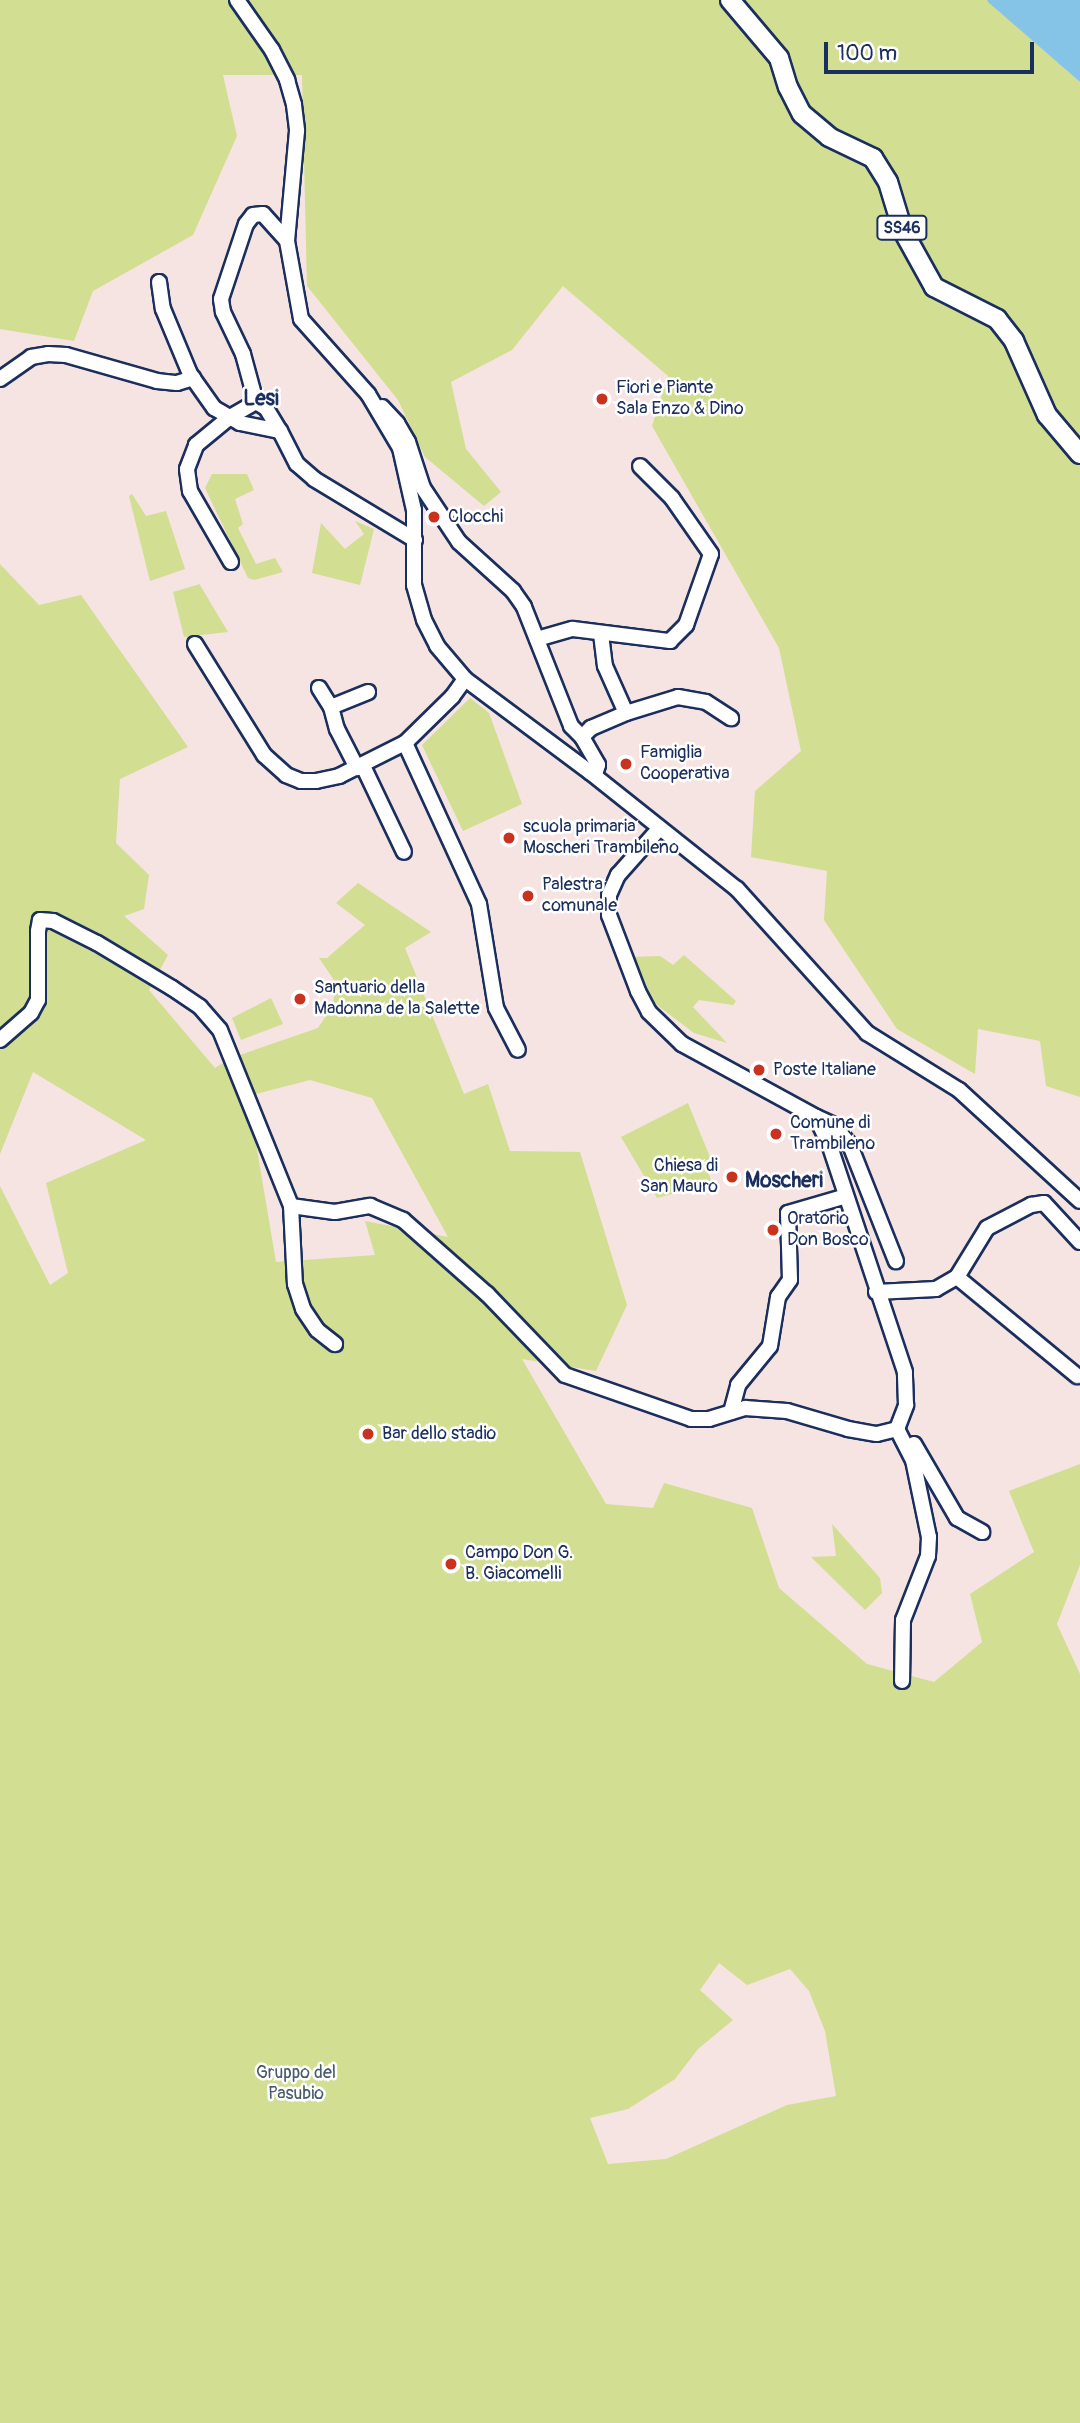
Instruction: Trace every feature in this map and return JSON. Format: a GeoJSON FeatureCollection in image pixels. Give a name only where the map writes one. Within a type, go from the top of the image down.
{"type":"FeatureCollection","features":[{"type":"Feature","properties":{"kind":"main road","name":"SS46"},"geometry":{"type":"LineString","coordinates":[[730,0],[779,58],[788,87],[802,114],[829,137],[873,158],[888,182],[903,231],[934,287],[997,319],[1013,341],[1047,415],[1080,454]]}},
{"type":"Feature","properties":{"kind":"street"},"geometry":{"type":"LineString","coordinates":[[237,0],[272,50],[287,80],[294,105],[297,131],[287,240],[300,319],[397,423],[408,442],[423,488],[459,542],[513,591],[524,607],[571,726],[582,737],[598,765],[596,771],[591,773]]}},
{"type":"Feature","properties":{"kind":"street"},"geometry":{"type":"LineString","coordinates":[[287,240],[263,214],[253,215],[246,224],[221,299],[223,312],[243,354],[256,402],[266,408],[297,464],[314,479],[415,540]]}},
{"type":"Feature","properties":{"kind":"street"},"geometry":{"type":"LineString","coordinates":[[159,282],[163,309],[193,378],[214,408],[240,423],[280,430]]}},
{"type":"Feature","properties":{"kind":"street"},"geometry":{"type":"LineString","coordinates":[[0,379],[31,358],[48,355],[66,355],[156,381],[177,383],[193,378]]}},
{"type":"Feature","properties":{"kind":"street"},"geometry":{"type":"LineString","coordinates":[[368,394],[400,448],[414,510],[414,585],[424,620],[436,646],[465,679],[591,773],[737,889],[867,1033],[959,1090],[1080,1201]]}},
{"type":"Feature","properties":{"kind":"street"},"geometry":{"type":"LineString","coordinates":[[232,562],[190,491],[187,470],[196,444],[230,417],[256,402]]}},
{"type":"Feature","properties":{"kind":"street"},"geometry":{"type":"LineString","coordinates":[[537,639],[573,629],[670,640],[686,625],[711,554],[672,498],[640,467]]}},
{"type":"Feature","properties":{"kind":"street"},"geometry":{"type":"LineString","coordinates":[[601,634],[605,666],[626,713]]}},
{"type":"Feature","properties":{"kind":"street"},"geometry":{"type":"LineString","coordinates":[[195,644],[264,755],[286,775],[301,781],[316,781],[360,767],[405,743],[452,697],[465,679]]}},
{"type":"Feature","properties":{"kind":"street"},"geometry":{"type":"LineString","coordinates":[[319,688],[331,707],[337,729],[404,852]]}},
{"type":"Feature","properties":{"kind":"street"},"geometry":{"type":"LineString","coordinates":[[331,707],[368,692]]}},
{"type":"Feature","properties":{"kind":"street"},"geometry":{"type":"LineString","coordinates":[[582,737],[591,728],[626,713],[678,697],[692,697],[706,702],[731,718]]}},
{"type":"Feature","properties":{"kind":"street"},"geometry":{"type":"LineString","coordinates":[[405,743],[479,904],[496,1008],[518,1050]]}},
{"type":"Feature","properties":{"kind":"street"},"geometry":{"type":"LineString","coordinates":[[659,829],[618,875],[610,895],[609,915],[638,991],[649,1012],[682,1044],[832,1124],[850,1144],[896,1261]]}},
{"type":"Feature","properties":{"kind":"street"},"geometry":{"type":"LineString","coordinates":[[0,1040],[31,1013],[38,1000],[35,947],[40,919],[53,921],[97,943],[200,1007],[220,1030],[291,1206],[295,1284],[303,1309],[317,1331],[334,1344]]}},
{"type":"Feature","properties":{"kind":"street"},"geometry":{"type":"LineString","coordinates":[[816,1117],[830,1146],[876,1292],[905,1372],[906,1405],[899,1431],[914,1460],[929,1537],[928,1556],[903,1620],[902,1681]]}},
{"type":"Feature","properties":{"kind":"street"},"geometry":{"type":"LineString","coordinates":[[731,1412],[738,1385],[770,1346],[778,1297],[790,1280],[788,1213],[846,1196]]}},
{"type":"Feature","properties":{"kind":"street"},"geometry":{"type":"LineString","coordinates":[[876,1292],[936,1289],[957,1277],[987,1228],[1031,1205],[1044,1203],[1080,1242]]}},
{"type":"Feature","properties":{"kind":"street"},"geometry":{"type":"LineString","coordinates":[[291,1206],[335,1212],[370,1206],[403,1220],[487,1294],[565,1375],[576,1380],[691,1419],[709,1419],[745,1408],[786,1411],[848,1429],[877,1434],[899,1431],[915,1445],[957,1517],[982,1532]]}},
{"type":"Feature","properties":{"kind":"street"},"geometry":{"type":"LineString","coordinates":[[957,1277],[1077,1376]]}},
{"type":"Feature","properties":{"kind":"green space"},"geometry":{"type":"Polygon","coordinates":[[[0,0],[987,0],[1080,82],[1080,1097],[1046,1086],[1040,1041],[978,1029],[975,1074],[897,1029],[824,920],[827,871],[751,857],[755,791],[801,751],[779,648],[652,426],[668,376],[563,286],[512,350],[451,382],[466,449],[501,492],[484,506],[425,457],[398,400],[307,286],[302,75],[223,75],[237,136],[193,235],[93,291],[74,341],[0,329],[0,0]]]}},
{"type":"Feature","properties":{"kind":"green space"},"geometry":{"type":"Polygon","coordinates":[[[212,474],[247,474],[254,490],[235,499],[243,524],[238,528],[256,564],[275,558],[283,572],[254,580],[248,578],[205,488],[212,474]]]}},
{"type":"Feature","properties":{"kind":"green space"},"geometry":{"type":"Polygon","coordinates":[[[132,494],[146,516],[166,511],[185,569],[150,581],[129,496],[132,494]]]}},
{"type":"Feature","properties":{"kind":"green space"},"geometry":{"type":"Polygon","coordinates":[[[355,521],[374,529],[360,585],[312,573],[321,523],[345,549],[364,534],[355,521]]]}},
{"type":"Feature","properties":{"kind":"green space","name":"Gruppo del Pasubio"},"geometry":{"type":"Polygon","coordinates":[[[0,564],[39,605],[81,595],[188,747],[120,779],[116,843],[149,875],[144,909],[124,916],[168,955],[149,990],[215,1068],[231,1058],[318,1028],[333,1005],[336,983],[319,958],[327,958],[365,925],[336,903],[358,883],[431,932],[405,948],[464,1094],[488,1084],[510,1151],[580,1152],[627,1305],[596,1371],[522,1359],[606,1504],[653,1508],[664,1483],[752,1508],[779,1588],[867,1664],[934,1682],[982,1642],[970,1594],[1034,1552],[1009,1491],[1080,1464],[1080,1565],[1057,1624],[1080,1674],[1080,2423],[0,2423],[0,1186],[50,1285],[68,1273],[46,1183],[146,1140],[33,1072],[0,1154],[0,564]],[[310,1080],[248,1096],[276,1262],[375,1255],[365,1221],[448,1237],[372,1098],[310,1080]],[[719,1963],[700,1990],[733,2020],[698,2049],[675,2079],[628,2109],[590,2118],[608,2164],[666,2159],[787,2105],[836,2096],[825,2031],[809,1991],[790,1969],[747,1985],[719,1963]]]}},
{"type":"Feature","properties":{"kind":"green space"},"geometry":{"type":"Polygon","coordinates":[[[200,584],[228,632],[184,637],[173,592],[200,584]]]}},
{"type":"Feature","properties":{"kind":"green space"},"geometry":{"type":"Polygon","coordinates":[[[470,698],[489,713],[522,804],[463,831],[422,745],[470,698]]]}},
{"type":"Feature","properties":{"kind":"green space"},"geometry":{"type":"Polygon","coordinates":[[[684,955],[736,1001],[733,1005],[699,1000],[693,1007],[727,1043],[694,1033],[657,1005],[647,995],[631,957],[660,956],[673,965],[684,955]]]}},
{"type":"Feature","properties":{"kind":"green space"},"geometry":{"type":"Polygon","coordinates":[[[271,998],[283,1024],[241,1040],[232,1018],[271,998]]]}},
{"type":"Feature","properties":{"kind":"green space"},"geometry":{"type":"Polygon","coordinates":[[[688,1103],[714,1167],[707,1169],[712,1183],[657,1198],[621,1137],[688,1103]]]}},
{"type":"Feature","properties":{"kind":"green space"},"geometry":{"type":"Polygon","coordinates":[[[832,1524],[880,1578],[882,1593],[865,1610],[811,1557],[836,1556],[832,1524]]]}},
{"type":"Feature","properties":{"kind":"water"},"geometry":{"type":"Polygon","coordinates":[[[987,0],[1080,0],[1080,82],[988,2],[987,0]]]}},
{"type":"Feature","properties":{"kind":"place","name":"Fiori e Piante Sala Enzo & Dino"},"geometry":{"type":"Point","coordinates":[602,399]}},
{"type":"Feature","properties":{"kind":"place","name":"Clocchi"},"geometry":{"type":"Point","coordinates":[434,517]}},
{"type":"Feature","properties":{"kind":"place","name":"Famiglia Cooperativa"},"geometry":{"type":"Point","coordinates":[626,764]}},
{"type":"Feature","properties":{"kind":"place","name":"scuola primaria Moscheri Trambileno"},"geometry":{"type":"Point","coordinates":[509,838]}},
{"type":"Feature","properties":{"kind":"place","name":"Palestra comunale"},"geometry":{"type":"Point","coordinates":[528,896]}},
{"type":"Feature","properties":{"kind":"place","name":"Santuario della Madonna de la Salette"},"geometry":{"type":"Point","coordinates":[300,999]}},
{"type":"Feature","properties":{"kind":"place","name":"Poste Italiane"},"geometry":{"type":"Point","coordinates":[759,1070]}},
{"type":"Feature","properties":{"kind":"place","name":"Comune di Trambileno"},"geometry":{"type":"Point","coordinates":[776,1134]}},
{"type":"Feature","properties":{"kind":"place","name":"Chiesa di San Mauro"},"geometry":{"type":"Point","coordinates":[732,1177]}},
{"type":"Feature","properties":{"kind":"place","name":"Oratorio Don Bosco"},"geometry":{"type":"Point","coordinates":[773,1230]}},
{"type":"Feature","properties":{"kind":"place","name":"Bar dello stadio"},"geometry":{"type":"Point","coordinates":[368,1434]}},
{"type":"Feature","properties":{"kind":"place","name":"Campo Don G. B. Giacomelli"},"geometry":{"type":"Point","coordinates":[451,1564]}},
{"type":"Feature","properties":{"kind":"district","name":"Lesi"},"geometry":{"type":"Point","coordinates":[261,399]}},
{"type":"Feature","properties":{"kind":"district","name":"Moscheri"},"geometry":{"type":"Point","coordinates":[784,1181]}}]}
